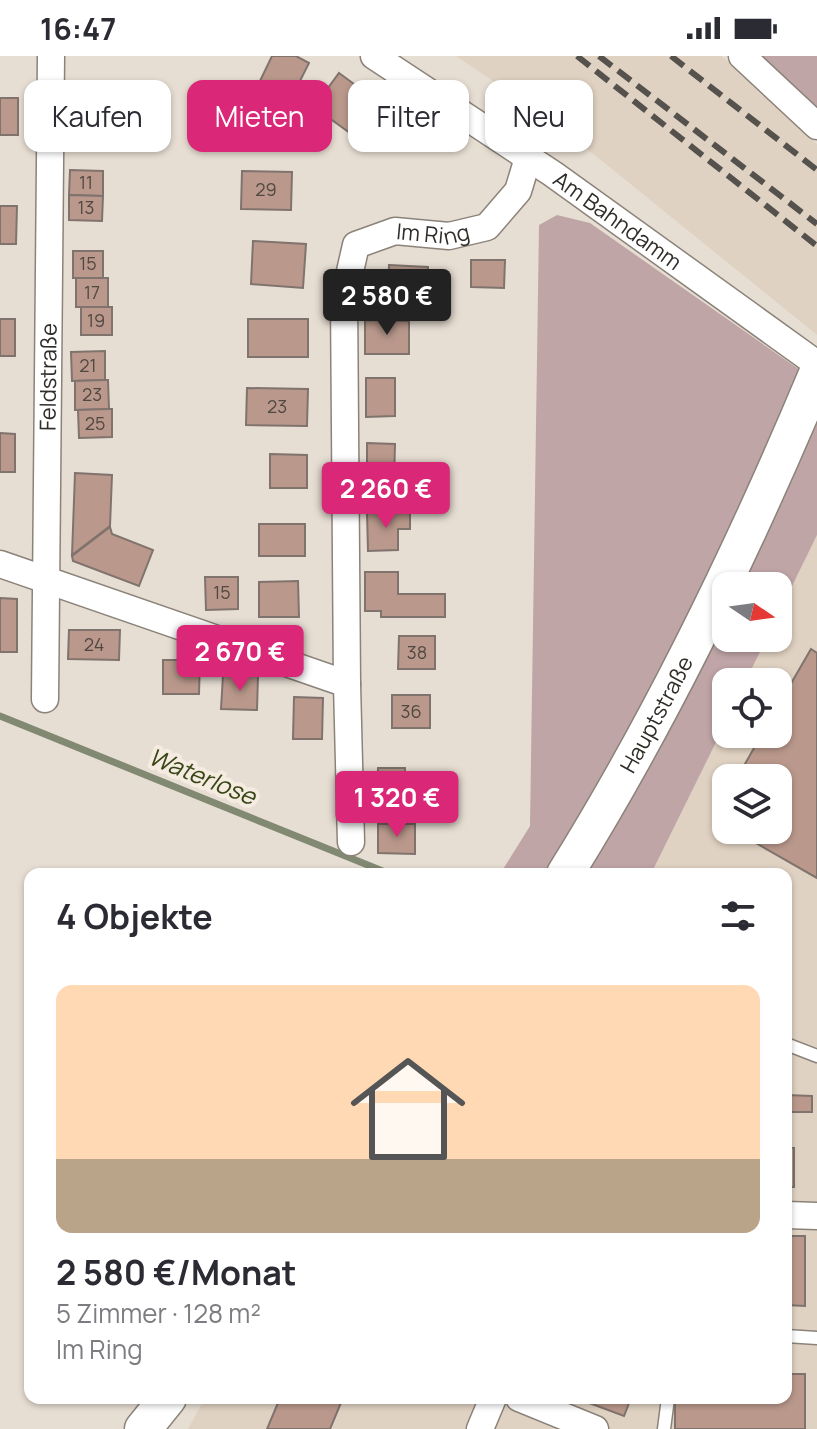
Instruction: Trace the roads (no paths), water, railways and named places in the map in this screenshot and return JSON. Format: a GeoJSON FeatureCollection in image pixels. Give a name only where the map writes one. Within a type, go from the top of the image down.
{"type":"FeatureCollection","features":[{"type":"Feature","properties":{"kind":"main road","name":"Hauptstraße"},"geometry":{"type":"LineString","coordinates":[[568,868],[647,733],[731,571],[817,374]]}},
{"type":"Feature","properties":{"kind":"main road"},"geometry":{"type":"LineString","coordinates":[[143,1429],[163,1404]]}},
{"type":"Feature","properties":{"kind":"street","name":"Feldstraße"},"geometry":{"type":"LineString","coordinates":[[45,699],[51,56]]}},
{"type":"Feature","properties":{"kind":"street","name":"Am Bahndamm"},"geometry":{"type":"LineString","coordinates":[[374,56],[528,158],[817,364]]}},
{"type":"Feature","properties":{"kind":"street"},"geometry":{"type":"LineString","coordinates":[[742,56],[817,126]]}},
{"type":"Feature","properties":{"kind":"street","name":"Im Ring"},"geometry":{"type":"LineString","coordinates":[[351,842],[344,298],[356,245],[395,231],[449,236],[487,227],[518,191],[528,158]]}},
{"type":"Feature","properties":{"kind":"street"},"geometry":{"type":"LineString","coordinates":[[0,564],[347,684]]}},
{"type":"Feature","properties":{"kind":"street"},"geometry":{"type":"LineString","coordinates":[[792,1215],[817,1216]]}},
{"type":"Feature","properties":{"kind":"street"},"geometry":{"type":"LineString","coordinates":[[480,1429],[490,1404]]}},
{"type":"Feature","properties":{"kind":"street"},"geometry":{"type":"LineString","coordinates":[[534,1404],[595,1429]]}},
{"type":"Feature","properties":{"kind":"lane"},"geometry":{"type":"LineString","coordinates":[[792,1046],[817,1056]]}},
{"type":"Feature","properties":{"kind":"lane"},"geometry":{"type":"LineString","coordinates":[[792,1336],[817,1338]]}},
{"type":"Feature","properties":{"kind":"lane"},"geometry":{"type":"LineString","coordinates":[[664,1429],[667,1404]]}},
{"type":"Feature","properties":{"kind":"waterway","name":"Waterlose"},"geometry":{"type":"LineString","coordinates":[[0,716],[375,868]]}},
{"type":"Feature","properties":{"kind":"railway"},"geometry":{"type":"LineString","coordinates":[[577,56],[817,246]]}},
{"type":"Feature","properties":{"kind":"railway"},"geometry":{"type":"LineString","coordinates":[[599,56],[817,224]]}},
{"type":"Feature","properties":{"kind":"railway"},"geometry":{"type":"LineString","coordinates":[[671,56],[817,170]]}}]}
